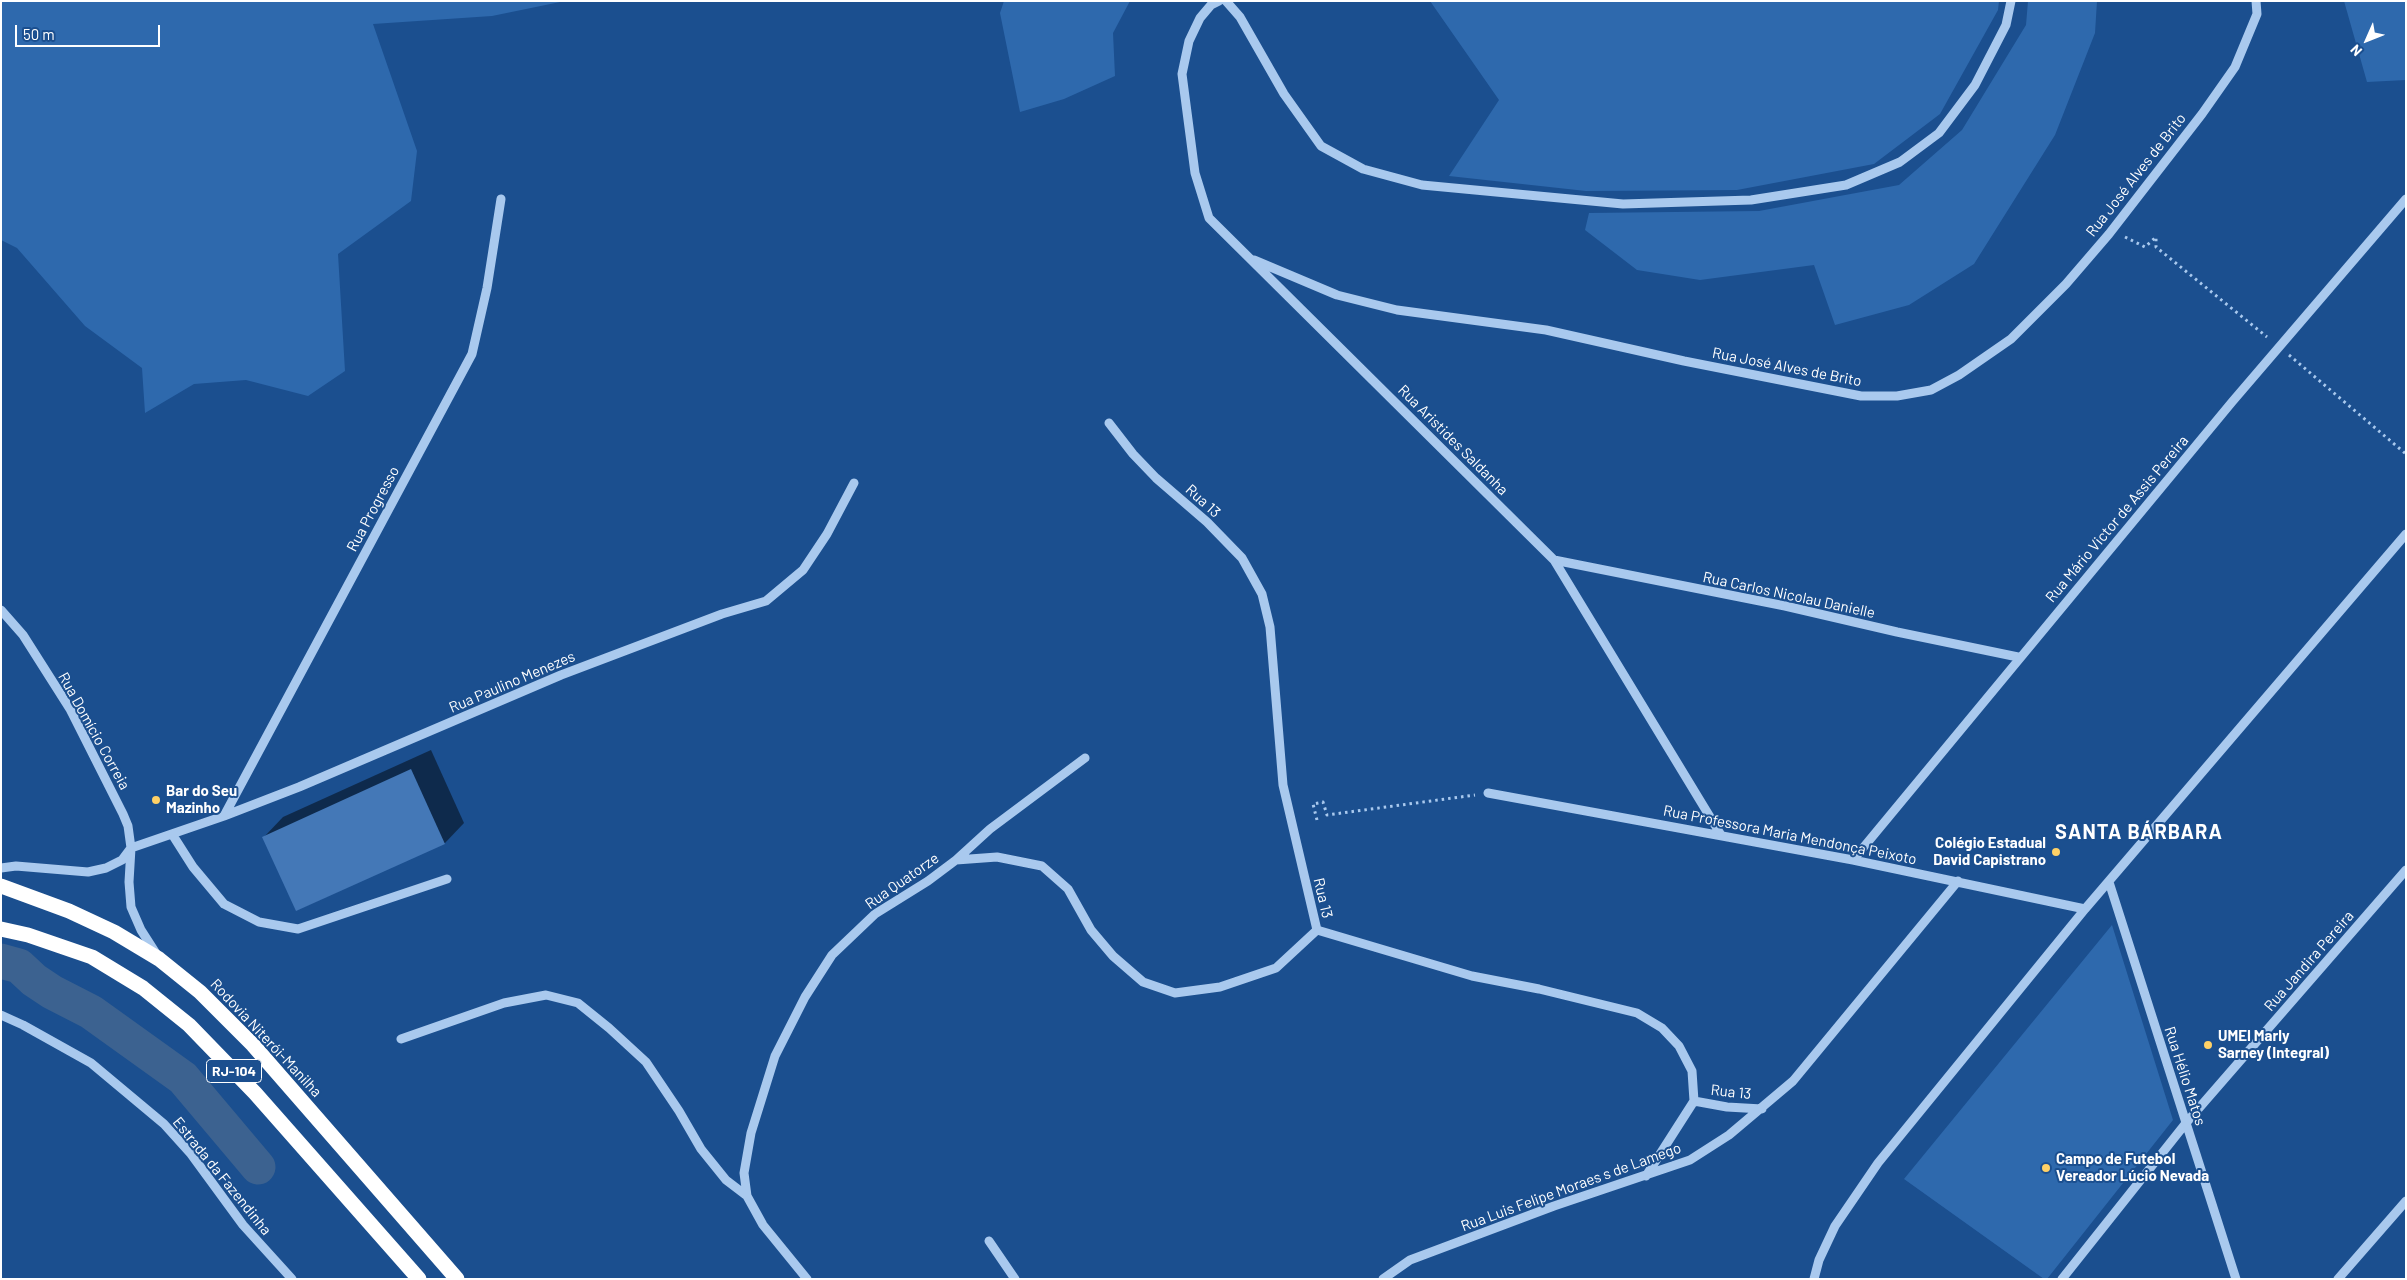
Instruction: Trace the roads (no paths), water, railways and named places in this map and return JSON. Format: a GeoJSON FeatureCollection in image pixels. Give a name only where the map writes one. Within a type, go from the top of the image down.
{"type":"FeatureCollection","features":[{"type":"Feature","properties":{"kind":"highway","name":"Rodovia Niterói-Manilha"},"geometry":{"type":"LineString","coordinates":[[1,886],[84,918],[114,932],[159,958],[200,992],[253,1045],[457,1279]]}},
{"type":"Feature","properties":{"kind":"highway","name":"RJ-104"},"geometry":{"type":"LineString","coordinates":[[1,929],[28,935],[92,957],[143,988],[188,1026],[255,1093],[419,1279]]}},
{"type":"Feature","properties":{"kind":"street","name":"Rua Aristides Saldanha"},"geometry":{"type":"LineString","coordinates":[[1219,1],[1211,5],[1200,18],[1189,41],[1182,74],[1195,173],[1210,218],[1554,560],[1721,835]]}},
{"type":"Feature","properties":{"kind":"street"},"geometry":{"type":"LineString","coordinates":[[1226,1],[1240,17],[1284,94],[1320,146],[1364,169],[1422,185],[1623,204],[1751,200],[1846,185],[1900,162],[1940,133],[1975,86],[2006,25],[2012,1]]}},
{"type":"Feature","properties":{"kind":"street","name":"Rua José Alves de Brito"},"geometry":{"type":"LineString","coordinates":[[1254,260],[1337,295],[1397,310],[1546,330],[1684,361],[1861,396],[1898,396],[1931,390],[1960,375],[2010,339],[2066,284],[2110,234],[2202,114],[2235,67],[2257,14],[2256,1]]}},
{"type":"Feature","properties":{"kind":"street","name":"Rua Progresso"},"geometry":{"type":"LineString","coordinates":[[224,816],[472,354],[488,288],[501,199]]}},
{"type":"Feature","properties":{"kind":"street","name":"Rua Mário Victor de Assis Pereira"},"geometry":{"type":"LineString","coordinates":[[1853,860],[2018,657],[2232,402],[2406,199]]}},
{"type":"Feature","properties":{"kind":"street","name":"Rua 13"},"geometry":{"type":"LineString","coordinates":[[1109,423],[1150,472],[1207,522],[1242,558],[1262,594],[1270,627],[1284,785],[1317,930],[1472,976],[1539,989],[1637,1013],[1662,1028],[1679,1046],[1692,1071],[1694,1101],[1727,1107],[1762,1108]]}},
{"type":"Feature","properties":{"kind":"street","name":"Rua Paulino Menezes"},"geometry":{"type":"LineString","coordinates":[[131,848],[224,816],[299,787],[561,675],[722,614],[766,601],[803,570],[827,534],[854,482]]}},
{"type":"Feature","properties":{"kind":"street"},"geometry":{"type":"LineString","coordinates":[[1814,1279],[1819,1260],[1835,1226],[1878,1162],[2085,909],[2406,534]]}},
{"type":"Feature","properties":{"kind":"street","name":"Rua Carlos Nicolau Danielle"},"geometry":{"type":"LineString","coordinates":[[1554,560],[1785,606],[1896,632],[2018,657]]}},
{"type":"Feature","properties":{"kind":"street","name":"Rua Domício Correia"},"geometry":{"type":"LineString","coordinates":[[1,610],[23,635],[70,709],[126,820],[131,848]]}},
{"type":"Feature","properties":{"kind":"street"},"geometry":{"type":"LineString","coordinates":[[956,860],[990,829],[1086,758]]}},
{"type":"Feature","properties":{"kind":"street","name":"Rua Professora Maria Mendonça Peixoto"},"geometry":{"type":"LineString","coordinates":[[1488,793],[1853,860],[2085,909]]}},
{"type":"Feature","properties":{"kind":"street"},"geometry":{"type":"LineString","coordinates":[[172,834],[193,867],[224,904],[259,922],[298,929],[446,879]]}},
{"type":"Feature","properties":{"kind":"street"},"geometry":{"type":"LineString","coordinates":[[1,868],[16,866],[88,872],[106,868],[122,860],[131,848]]}},
{"type":"Feature","properties":{"kind":"street"},"geometry":{"type":"LineString","coordinates":[[131,848],[129,882],[131,907],[141,930],[159,958]]}},
{"type":"Feature","properties":{"kind":"street","name":"Rua Quatorze"},"geometry":{"type":"LineString","coordinates":[[807,1279],[763,1225],[747,1196],[744,1173],[751,1133],[776,1056],[805,997],[832,955],[875,914],[928,881],[956,860],[997,857],[1042,866],[1068,890],[1091,930],[1113,956],[1143,982],[1175,993],[1220,986],[1276,968],[1317,930]]}},
{"type":"Feature","properties":{"kind":"street","name":"Rua Jandira Pereira"},"geometry":{"type":"LineString","coordinates":[[2062,1279],[2186,1122],[2406,870]]}},
{"type":"Feature","properties":{"kind":"street","name":"Rua Luis Felipe Moraes s de Lamego"},"geometry":{"type":"LineString","coordinates":[[1383,1279],[1410,1260],[1554,1206],[1690,1160],[1728,1135],[1794,1081],[1958,881]]}},
{"type":"Feature","properties":{"kind":"street","name":"Rua Hélio Matos"},"geometry":{"type":"LineString","coordinates":[[2109,882],[2236,1279]]}},
{"type":"Feature","properties":{"kind":"street"},"geometry":{"type":"LineString","coordinates":[[401,1039],[504,1003],[546,995],[578,1003],[646,1062],[679,1111],[701,1149],[726,1180],[747,1196]]}},
{"type":"Feature","properties":{"kind":"street","name":"Estrada da Fazendinha"},"geometry":{"type":"LineString","coordinates":[[1,1015],[23,1025],[90,1063],[164,1124],[191,1154],[243,1225],[292,1279]]}},
{"type":"Feature","properties":{"kind":"street"},"geometry":{"type":"LineString","coordinates":[[1646,1176],[1694,1101]]}},
{"type":"Feature","properties":{"kind":"street"},"geometry":{"type":"LineString","coordinates":[[2338,1279],[2406,1201]]}},
{"type":"Feature","properties":{"kind":"street"},"geometry":{"type":"LineString","coordinates":[[988,1241],[1015,1279]]}},
{"type":"Feature","properties":{"kind":"waterway"},"geometry":{"type":"LineString","coordinates":[[1,961],[19,966],[34,980],[52,992],[91,1012],[183,1078],[258,1167]]}},
{"type":"Feature","properties":{"kind":"place","name":"Bar do Seu Mazinho"},"geometry":{"type":"Point","coordinates":[156,800]}},
{"type":"Feature","properties":{"kind":"place","name":"Colégio Estadual David Capistrano"},"geometry":{"type":"Point","coordinates":[2056,852]}},
{"type":"Feature","properties":{"kind":"place","name":"UMEI Marly Sarney (Integral)"},"geometry":{"type":"Point","coordinates":[2208,1045]}},
{"type":"Feature","properties":{"kind":"place","name":"Campo de Futebol Vereador Lúcio Nevada"},"geometry":{"type":"Point","coordinates":[2046,1168]}},
{"type":"Feature","properties":{"kind":"district","name":"SANTA BÁRBARA"},"geometry":{"type":"Point","coordinates":[2139,832]}}]}
